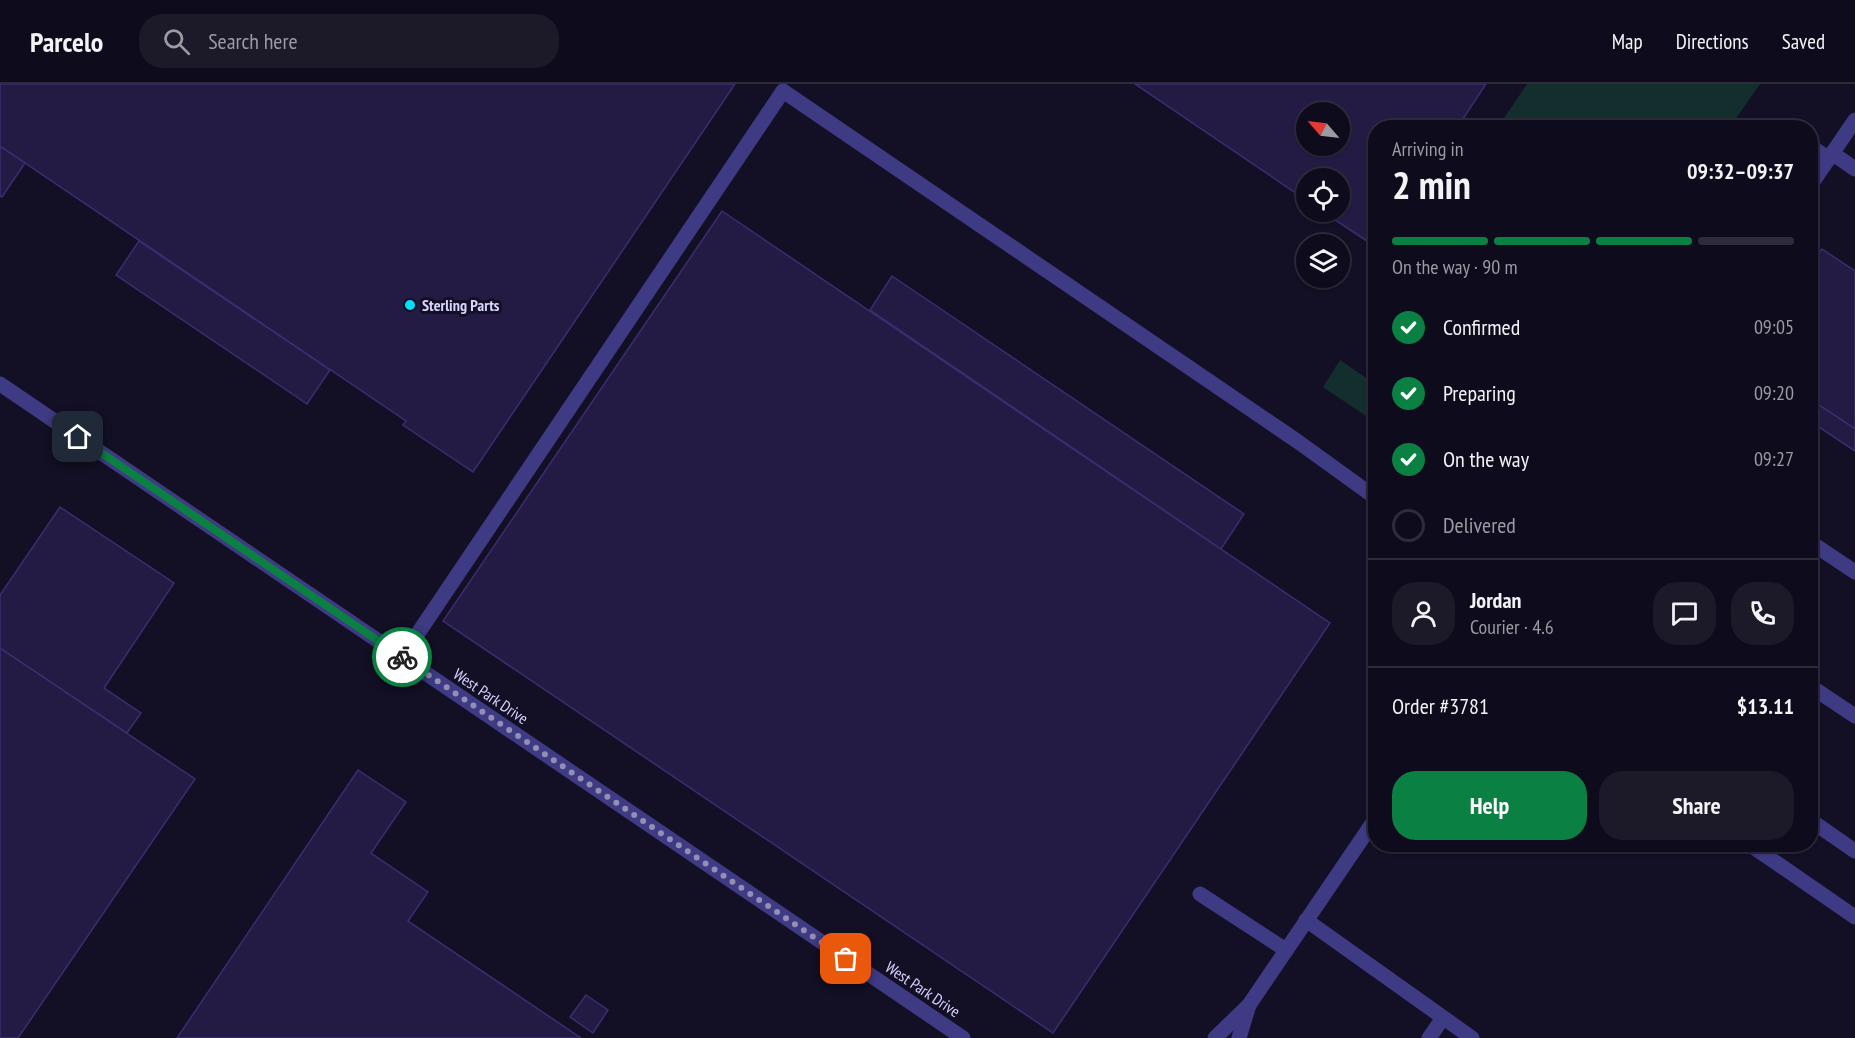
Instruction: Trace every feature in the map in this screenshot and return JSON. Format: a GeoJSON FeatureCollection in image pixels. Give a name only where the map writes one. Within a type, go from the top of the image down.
{"type":"FeatureCollection","features":[{"type":"Feature","properties":{"kind":"street"},"geometry":{"type":"LineString","coordinates":[[402,657],[783,91],[1297,441],[1368,492]]}},
{"type":"Feature","properties":{"kind":"street"},"geometry":{"type":"LineString","coordinates":[[1818,174],[1855,120]]}},
{"type":"Feature","properties":{"kind":"street"},"geometry":{"type":"LineString","coordinates":[[1818,150],[1855,169]]}},
{"type":"Feature","properties":{"kind":"street","name":"West Park Drive"},"geometry":{"type":"LineString","coordinates":[[0,384],[963,1038]]}},
{"type":"Feature","properties":{"kind":"street"},"geometry":{"type":"LineString","coordinates":[[1818,547],[1855,572]]}},
{"type":"Feature","properties":{"kind":"street"},"geometry":{"type":"LineString","coordinates":[[1818,691],[1855,716]]}},
{"type":"Feature","properties":{"kind":"street"},"geometry":{"type":"LineString","coordinates":[[1818,826],[1855,851]]}},
{"type":"Feature","properties":{"kind":"street"},"geometry":{"type":"LineString","coordinates":[[1215,1038],[1249,1005],[1368,830]]}},
{"type":"Feature","properties":{"kind":"street"},"geometry":{"type":"LineString","coordinates":[[1761,852],[1855,917]]}},
{"type":"Feature","properties":{"kind":"street"},"geometry":{"type":"LineString","coordinates":[[1200,894],[1286,950]]}},
{"type":"Feature","properties":{"kind":"street"},"geometry":{"type":"LineString","coordinates":[[1306,920],[1472,1038]]}},
{"type":"Feature","properties":{"kind":"street"},"geometry":{"type":"LineString","coordinates":[[1239,1038],[1249,1005]]}},
{"type":"Feature","properties":{"kind":"street"},"geometry":{"type":"LineString","coordinates":[[1429,1038],[1443,1018]]}},
{"type":"Feature","properties":{"kind":"green space"},"geometry":{"type":"Polygon","coordinates":[[[1527,84],[1760,84],[1735,120],[1503,120],[1527,84]]]}},
{"type":"Feature","properties":{"kind":"green space"},"geometry":{"type":"Polygon","coordinates":[[[1340,360],[1368,379],[1368,417],[1323,387],[1340,360]]]}},
{"type":"Feature","properties":{"kind":"building","name":"Sterling Parts"},"geometry":{"type":"Polygon","coordinates":[[[0,84],[735,84],[473,472],[403,425],[406,421],[0,146],[0,84]]]}},
{"type":"Feature","properties":{"kind":"building"},"geometry":{"type":"Polygon","coordinates":[[[1135,84],[1486,84],[1462,120],[1368,120],[1368,242],[1338,222],[1350,222],[1350,168],[1296,168],[1296,193],[1135,84]]]}},
{"type":"Feature","properties":{"kind":"building"},"geometry":{"type":"Polygon","coordinates":[[[0,146],[25,163],[2,197],[0,196],[0,146]]]}},
{"type":"Feature","properties":{"kind":"building"},"geometry":{"type":"Polygon","coordinates":[[[722,211],[1330,623],[1053,1033],[443,621],[722,211]]]}},
{"type":"Feature","properties":{"kind":"building"},"geometry":{"type":"Polygon","coordinates":[[[139,241],[330,370],[307,404],[116,275],[139,241]]]}},
{"type":"Feature","properties":{"kind":"building"},"geometry":{"type":"Polygon","coordinates":[[[1822,249],[1855,271],[1855,429],[1818,404],[1818,254],[1822,249]]]}},
{"type":"Feature","properties":{"kind":"building"},"geometry":{"type":"Polygon","coordinates":[[[892,276],[1244,514],[1221,549],[870,310],[892,276]]]}},
{"type":"Feature","properties":{"kind":"building"},"geometry":{"type":"Polygon","coordinates":[[[1818,404],[1855,429],[1855,451],[1818,426],[1818,404]]]}},
{"type":"Feature","properties":{"kind":"building"},"geometry":{"type":"Polygon","coordinates":[[[60,507],[174,583],[104,688],[141,713],[127,733],[0,648],[0,595],[60,507]]]}},
{"type":"Feature","properties":{"kind":"building"},"geometry":{"type":"Polygon","coordinates":[[[0,648],[195,779],[18,1038],[0,1038],[0,648]]]}},
{"type":"Feature","properties":{"kind":"building"},"geometry":{"type":"Polygon","coordinates":[[[358,770],[406,802],[371,853],[428,892],[408,921],[581,1038],[177,1038],[358,770]]]}},
{"type":"Feature","properties":{"kind":"building"},"geometry":{"type":"Polygon","coordinates":[[[586,995],[608,1010],[593,1033],[570,1017],[586,995]]]}},
{"type":"Feature","properties":{"kind":"way so far"},"geometry":{"type":"LineString","coordinates":[[402,657],[846,959]]}},
{"type":"Feature","properties":{"kind":"place","name":"Sterling Parts"},"geometry":{"type":"Point","coordinates":[410,305]}},
{"type":"Feature","properties":{"kind":"route"},"geometry":{"type":"LineString","coordinates":[[78,437],[402,657]]}}]}
